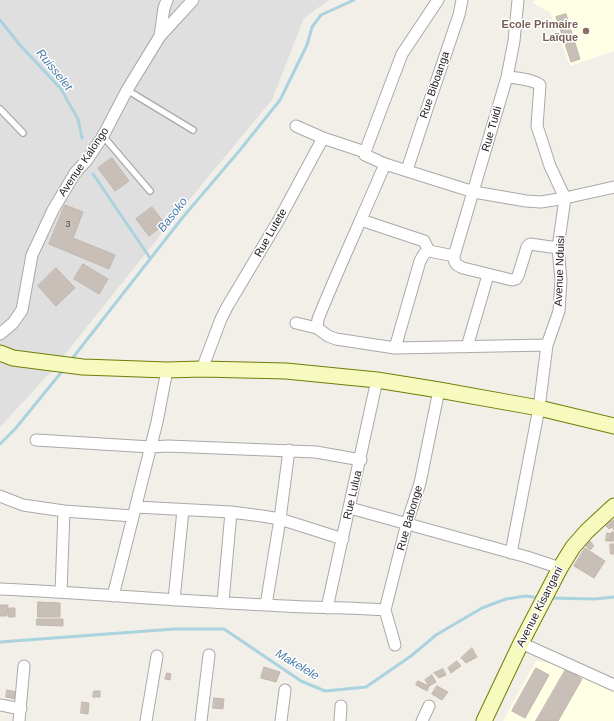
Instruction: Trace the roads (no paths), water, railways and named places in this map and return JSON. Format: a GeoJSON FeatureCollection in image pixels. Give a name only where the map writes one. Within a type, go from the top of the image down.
{"type":"FeatureCollection","features":[{"type":"Feature","properties":{"kind":"street"},"geometry":{"type":"LineString","coordinates":[[160,36],[164,8],[167,0]]}},
{"type":"Feature","properties":{"kind":"street","name":"Avenue Kalongo"},"geometry":{"type":"LineString","coordinates":[[0,334],[13,323],[22,310],[32,255],[53,210],[75,172],[87,160],[103,136],[127,90],[160,36],[193,0]]}},
{"type":"Feature","properties":{"kind":"street"},"geometry":{"type":"LineString","coordinates":[[365,153],[402,54],[438,0]]}},
{"type":"Feature","properties":{"kind":"street","name":"Rue Biboanga"},"geometry":{"type":"LineString","coordinates":[[407,170],[460,15],[462,0]]}},
{"type":"Feature","properties":{"kind":"street","name":"Rue Tuidi"},"geometry":{"type":"LineString","coordinates":[[454,256],[507,77],[514,41],[518,0]]}},
{"type":"Feature","properties":{"kind":"street"},"geometry":{"type":"LineString","coordinates":[[507,77],[523,79],[537,83],[540,86],[537,126],[550,166],[565,198]]}},
{"type":"Feature","properties":{"kind":"street"},"geometry":{"type":"LineString","coordinates":[[296,126],[365,153],[385,164],[474,192],[534,202],[565,198],[614,187]]}},
{"type":"Feature","properties":{"kind":"street","name":"Rue Lutete"},"geometry":{"type":"LineString","coordinates":[[202,369],[220,319],[280,218],[324,138]]}},
{"type":"Feature","properties":{"kind":"street"},"geometry":{"type":"LineString","coordinates":[[317,328],[318,319],[339,265],[361,220],[385,164]]}},
{"type":"Feature","properties":{"kind":"street","name":"Avenue Nduisi"},"geometry":{"type":"LineString","coordinates":[[511,553],[540,408],[547,345],[558,312],[561,280],[558,248],[565,198]]}},
{"type":"Feature","properties":{"kind":"street"},"geometry":{"type":"LineString","coordinates":[[361,220],[424,241],[429,251]]}},
{"type":"Feature","properties":{"kind":"street"},"geometry":{"type":"LineString","coordinates":[[395,348],[420,261],[424,254],[429,251],[454,256],[454,261],[457,265],[488,275],[512,280],[516,279],[527,247],[530,244],[558,248]]}},
{"type":"Feature","properties":{"kind":"street"},"geometry":{"type":"LineString","coordinates":[[467,347],[488,275]]}},
{"type":"Feature","properties":{"kind":"street"},"geometry":{"type":"LineString","coordinates":[[296,323],[317,328],[328,336],[336,339],[395,348],[547,345]]}},
{"type":"Feature","properties":{"kind":"street"},"geometry":{"type":"LineString","coordinates":[[0,353],[13,358],[83,367],[167,370],[202,369],[286,371],[377,380],[540,408],[614,426]]}},
{"type":"Feature","properties":{"kind":"street"},"geometry":{"type":"LineString","coordinates":[[113,596],[151,447],[167,370]]}},
{"type":"Feature","properties":{"kind":"street","name":"Rue Lulua"},"geometry":{"type":"LineString","coordinates":[[327,608],[361,460],[377,380]]}},
{"type":"Feature","properties":{"kind":"street","name":"Rue Babonge"},"geometry":{"type":"LineString","coordinates":[[385,610],[407,524],[420,483],[439,390]]}},
{"type":"Feature","properties":{"kind":"street"},"geometry":{"type":"LineString","coordinates":[[36,440],[151,447],[168,446],[289,450],[320,452],[361,460]]}},
{"type":"Feature","properties":{"kind":"street"},"geometry":{"type":"LineString","coordinates":[[266,605],[280,519],[289,450]]}},
{"type":"Feature","properties":{"kind":"street"},"geometry":{"type":"LineString","coordinates":[[0,496],[23,506],[64,511],[135,512],[183,510],[231,512],[280,519],[343,539]]}},
{"type":"Feature","properties":{"kind":"street","name":"Avenue Kisangani"},"geometry":{"type":"LineString","coordinates":[[484,721],[521,643],[560,568],[573,547],[587,531],[614,506]]}},
{"type":"Feature","properties":{"kind":"street"},"geometry":{"type":"LineString","coordinates":[[350,508],[560,568]]}},
{"type":"Feature","properties":{"kind":"street"},"geometry":{"type":"LineString","coordinates":[[174,600],[183,510]]}},
{"type":"Feature","properties":{"kind":"street"},"geometry":{"type":"LineString","coordinates":[[61,592],[64,511]]}},
{"type":"Feature","properties":{"kind":"street"},"geometry":{"type":"LineString","coordinates":[[223,602],[231,512]]}},
{"type":"Feature","properties":{"kind":"street"},"geometry":{"type":"LineString","coordinates":[[0,589],[174,600],[385,610],[395,645]]}},
{"type":"Feature","properties":{"kind":"street"},"geometry":{"type":"LineString","coordinates":[[521,643],[614,685]]}},
{"type":"Feature","properties":{"kind":"street"},"geometry":{"type":"LineString","coordinates":[[201,721],[210,655]]}},
{"type":"Feature","properties":{"kind":"street"},"geometry":{"type":"LineString","coordinates":[[146,721],[157,656]]}},
{"type":"Feature","properties":{"kind":"street"},"geometry":{"type":"LineString","coordinates":[[19,721],[24,666]]}},
{"type":"Feature","properties":{"kind":"street"},"geometry":{"type":"LineString","coordinates":[[281,721],[285,690]]}},
{"type":"Feature","properties":{"kind":"street"},"geometry":{"type":"LineString","coordinates":[[0,705],[21,709]]}},
{"type":"Feature","properties":{"kind":"street"},"geometry":{"type":"LineString","coordinates":[[340,721],[341,706]]}},
{"type":"Feature","properties":{"kind":"street"},"geometry":{"type":"LineString","coordinates":[[422,721],[429,706]]}},
{"type":"Feature","properties":{"kind":"lane"},"geometry":{"type":"LineString","coordinates":[[127,90],[193,130]]}},
{"type":"Feature","properties":{"kind":"lane"},"geometry":{"type":"LineString","coordinates":[[0,109],[23,133]]}},
{"type":"Feature","properties":{"kind":"lane"},"geometry":{"type":"LineString","coordinates":[[103,136],[150,191]]}},
{"type":"Feature","properties":{"kind":"waterway","name":"Basoko"},"geometry":{"type":"LineString","coordinates":[[71,360],[183,217],[280,100],[307,45],[312,27],[321,15],[354,0]]}},
{"type":"Feature","properties":{"kind":"waterway","name":"Ruisselet"},"geometry":{"type":"LineString","coordinates":[[0,20],[19,44],[61,89],[78,119],[82,138]]}},
{"type":"Feature","properties":{"kind":"waterway","name":"Ruisselet"},"geometry":{"type":"LineString","coordinates":[[93,174],[150,258]]}},
{"type":"Feature","properties":{"kind":"waterway","name":"Basoko"},"geometry":{"type":"LineString","coordinates":[[0,444],[15,429],[64,369]]}},
{"type":"Feature","properties":{"kind":"waterway","name":"Makelele"},"geometry":{"type":"LineString","coordinates":[[0,642],[174,629],[224,629],[301,681],[325,691],[366,687],[411,656],[436,635],[482,608],[506,599],[526,596],[540,598]]}},
{"type":"Feature","properties":{"kind":"waterway","name":"Makelele"},"geometry":{"type":"LineString","coordinates":[[550,598],[595,599],[614,597]]}},
{"type":"Feature","properties":{"kind":"place","name":"Ecole Primaire Laïque"},"geometry":{"type":"Point","coordinates":[586,31]}}]}
